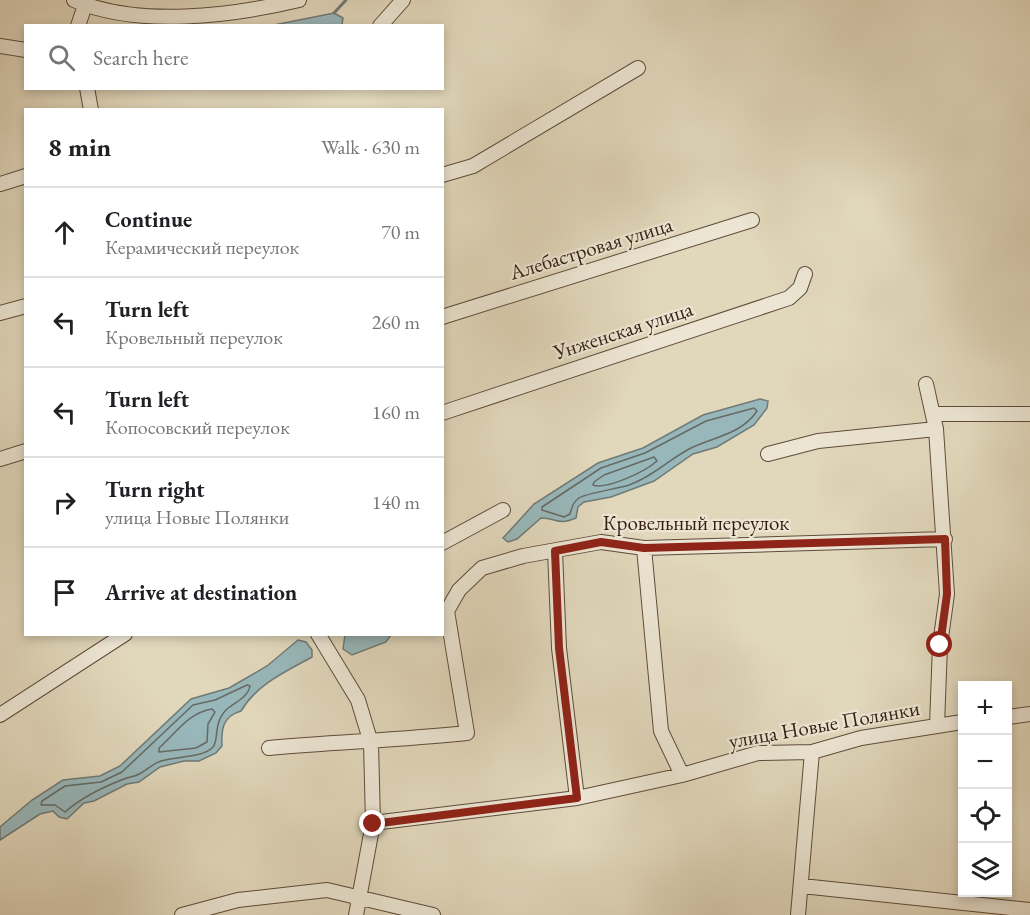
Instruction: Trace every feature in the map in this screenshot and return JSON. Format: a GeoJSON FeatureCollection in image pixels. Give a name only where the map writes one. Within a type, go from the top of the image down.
{"type":"FeatureCollection","features":[{"type":"Feature","properties":{"kind":"street"},"geometry":{"type":"LineString","coordinates":[[78,24],[79,2],[114,12],[168,16],[211,15],[299,0]]}},
{"type":"Feature","properties":{"kind":"street"},"geometry":{"type":"LineString","coordinates":[[382,24],[403,0]]}},
{"type":"Feature","properties":{"kind":"street"},"geometry":{"type":"LineString","coordinates":[[0,46],[24,50]]}},
{"type":"Feature","properties":{"kind":"street"},"geometry":{"type":"LineString","coordinates":[[444,174],[473,166],[638,68]]}},
{"type":"Feature","properties":{"kind":"street"},"geometry":{"type":"LineString","coordinates":[[87,90],[91,108]]}},
{"type":"Feature","properties":{"kind":"street"},"geometry":{"type":"LineString","coordinates":[[0,184],[24,177]]}},
{"type":"Feature","properties":{"kind":"street","name":"Алебастровая улица"},"geometry":{"type":"LineString","coordinates":[[444,316],[752,220]]}},
{"type":"Feature","properties":{"kind":"street","name":"Унженская улица"},"geometry":{"type":"LineString","coordinates":[[444,412],[789,298],[800,288],[805,274]]}},
{"type":"Feature","properties":{"kind":"street"},"geometry":{"type":"LineString","coordinates":[[0,313],[24,307]]}},
{"type":"Feature","properties":{"kind":"street"},"geometry":{"type":"LineString","coordinates":[[926,384],[936,429],[947,594],[940,645],[937,726]]}},
{"type":"Feature","properties":{"kind":"street"},"geometry":{"type":"LineString","coordinates":[[933,414],[1030,414]]}},
{"type":"Feature","properties":{"kind":"street"},"geometry":{"type":"LineString","coordinates":[[768,454],[818,441],[936,429]]}},
{"type":"Feature","properties":{"kind":"street"},"geometry":{"type":"LineString","coordinates":[[0,459],[24,452]]}},
{"type":"Feature","properties":{"kind":"street"},"geometry":{"type":"LineString","coordinates":[[444,542],[503,510]]}},
{"type":"Feature","properties":{"kind":"street","name":"Кровельный переулок"},"geometry":{"type":"LineString","coordinates":[[370,743],[467,733],[447,610],[459,590],[482,568],[523,556],[601,542],[644,548],[945,539]]}},
{"type":"Feature","properties":{"kind":"street"},"geometry":{"type":"LineString","coordinates":[[644,548],[661,731],[682,775]]}},
{"type":"Feature","properties":{"kind":"street"},"geometry":{"type":"LineString","coordinates":[[555,551],[559,648],[577,798]]}},
{"type":"Feature","properties":{"kind":"street"},"geometry":{"type":"LineString","coordinates":[[0,715],[122,636]]}},
{"type":"Feature","properties":{"kind":"street"},"geometry":{"type":"LineString","coordinates":[[319,636],[357,700],[370,743],[373,824],[356,915]]}},
{"type":"Feature","properties":{"kind":"street"},"geometry":{"type":"LineString","coordinates":[[1012,716],[1030,714]]}},
{"type":"Feature","properties":{"kind":"street","name":"улица Новые Полянки"},"geometry":{"type":"LineString","coordinates":[[373,824],[577,798],[682,775],[758,753],[812,752],[861,738],[958,723]]}},
{"type":"Feature","properties":{"kind":"street"},"geometry":{"type":"LineString","coordinates":[[269,748],[334,742],[370,743]]}},
{"type":"Feature","properties":{"kind":"street"},"geometry":{"type":"LineString","coordinates":[[798,915],[812,752]]}},
{"type":"Feature","properties":{"kind":"street"},"geometry":{"type":"LineString","coordinates":[[802,886],[1030,910]]}},
{"type":"Feature","properties":{"kind":"street"},"geometry":{"type":"LineString","coordinates":[[182,915],[238,900],[327,890],[433,915]]}},
{"type":"Feature","properties":{"kind":"water"},"geometry":{"type":"Polygon","coordinates":[[[334,13],[343,18],[342,24],[279,24],[334,13]]]}},
{"type":"Feature","properties":{"kind":"water"},"geometry":{"type":"Polygon","coordinates":[[[760,399],[768,401],[767,408],[754,425],[717,447],[693,454],[654,481],[611,497],[584,502],[578,507],[576,518],[561,522],[541,518],[517,539],[508,542],[503,538],[534,504],[598,463],[643,448],[703,415],[760,399]]]}},
{"type":"Feature","properties":{"kind":"water"},"geometry":{"type":"Polygon","coordinates":[[[345,636],[390,636],[386,642],[352,655],[343,649],[345,636]]]}},
{"type":"Feature","properties":{"kind":"water"},"geometry":{"type":"Polygon","coordinates":[[[298,640],[306,642],[312,650],[312,657],[263,686],[241,711],[230,716],[224,724],[222,746],[216,753],[199,761],[184,761],[160,767],[139,782],[127,784],[94,801],[84,803],[67,819],[59,817],[53,811],[40,814],[0,840],[0,827],[32,800],[63,780],[100,776],[120,766],[191,699],[229,688],[267,666],[298,640]]]}},
{"type":"Feature","properties":{"kind":"waterway"},"geometry":{"type":"LineString","coordinates":[[334,13],[346,0]]}},
{"type":"Feature","properties":{"kind":"route"},"geometry":{"type":"LineString","coordinates":[[373,824],[577,798],[559,648],[555,551],[601,542],[644,548],[945,539],[947,594],[940,645]]}}]}
